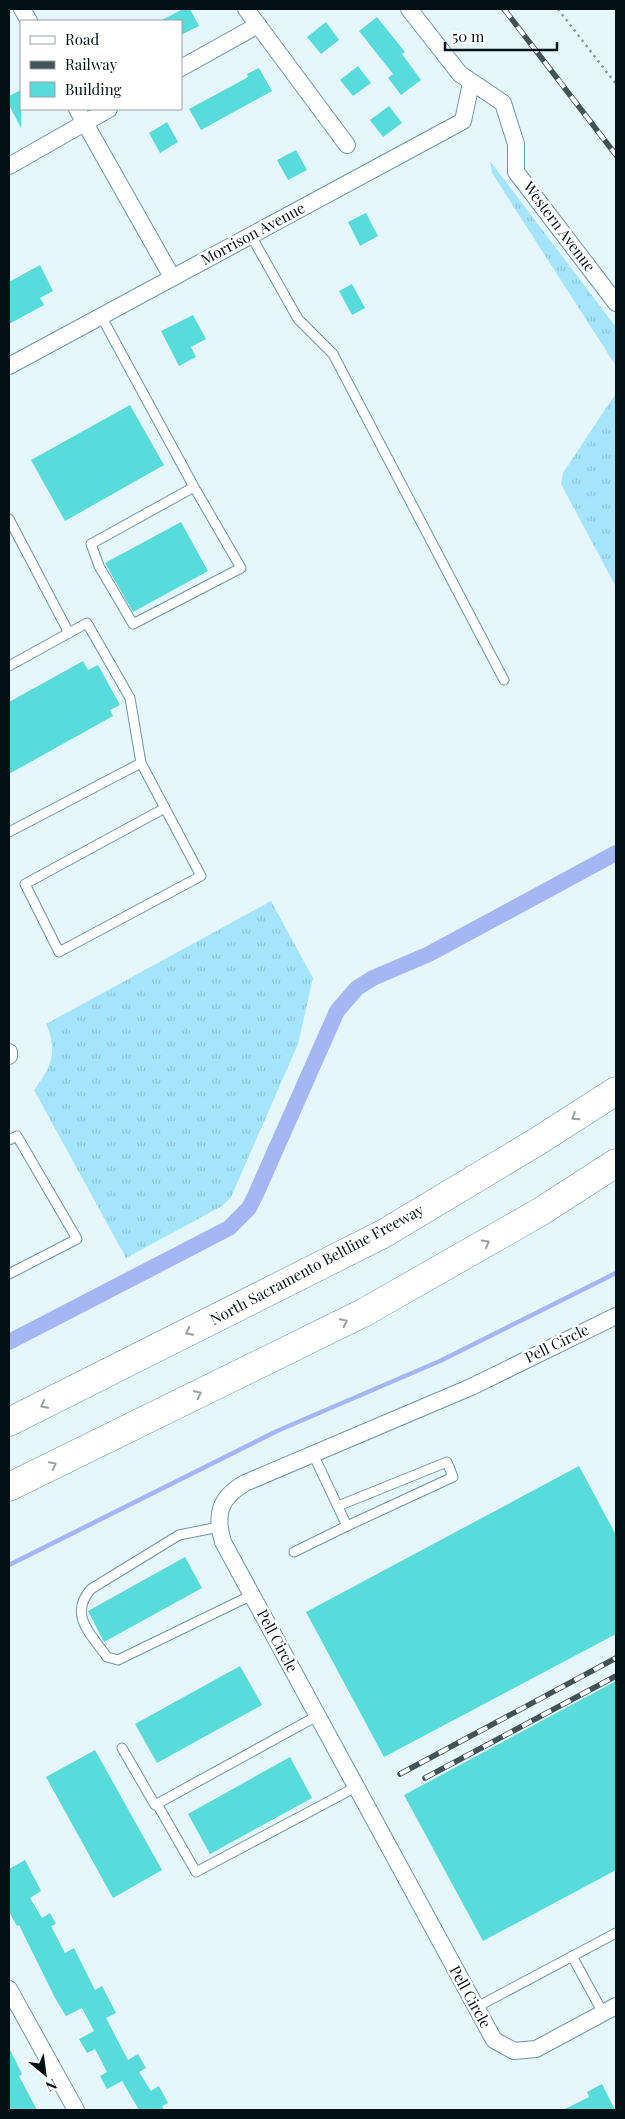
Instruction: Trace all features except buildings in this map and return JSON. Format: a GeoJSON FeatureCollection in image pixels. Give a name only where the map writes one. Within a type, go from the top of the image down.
{"type":"FeatureCollection","features":[{"type":"Feature","properties":{"kind":"highway","name":"North Sacramento Beltline Freeway"},"geometry":{"type":"LineString","coordinates":[[9,1422],[383,1234],[538,1141],[616,1091]]}},
{"type":"Feature","properties":{"kind":"highway"},"geometry":{"type":"LineString","coordinates":[[9,1487],[363,1313],[540,1212],[616,1163]]}},
{"type":"Feature","properties":{"kind":"street"},"geometry":{"type":"LineString","coordinates":[[22,9],[28,20]]}},
{"type":"Feature","properties":{"kind":"street"},"geometry":{"type":"LineString","coordinates":[[246,9],[347,145]]}},
{"type":"Feature","properties":{"kind":"street","name":"Western Avenue"},"geometry":{"type":"LineString","coordinates":[[409,9],[460,74],[502,104],[516,144],[516,172],[616,303]]}},
{"type":"Feature","properties":{"kind":"street"},"geometry":{"type":"LineString","coordinates":[[182,67],[258,25]]}},
{"type":"Feature","properties":{"kind":"street","name":"Morrison Avenue"},"geometry":{"type":"LineString","coordinates":[[9,366],[250,234],[463,121],[471,83]]}},
{"type":"Feature","properties":{"kind":"street"},"geometry":{"type":"LineString","coordinates":[[9,166],[81,116],[105,110]]}},
{"type":"Feature","properties":{"kind":"street"},"geometry":{"type":"LineString","coordinates":[[81,116],[172,277]]}},
{"type":"Feature","properties":{"kind":"street","name":"Pell Circle"},"geometry":{"type":"LineString","coordinates":[[609,2010],[536,2049],[525,2052],[505,2048],[494,2040],[223,1542],[219,1527],[222,1504],[236,1488],[471,1386],[616,1316]]}},
{"type":"Feature","properties":{"kind":"street"},"geometry":{"type":"LineString","coordinates":[[9,1989],[76,2110]]}},
{"type":"Feature","properties":{"kind":"lane"},"geometry":{"type":"LineString","coordinates":[[250,234],[298,319],[333,354],[504,680]]}},
{"type":"Feature","properties":{"kind":"lane"},"geometry":{"type":"LineString","coordinates":[[101,316],[194,487],[241,568],[133,624],[99,566],[92,544],[194,487]]}},
{"type":"Feature","properties":{"kind":"lane"},"geometry":{"type":"LineString","coordinates":[[9,519],[69,633]]}},
{"type":"Feature","properties":{"kind":"lane"},"geometry":{"type":"LineString","coordinates":[[9,666],[88,623],[130,698],[142,763],[201,876],[59,952],[25,884],[165,808]]}},
{"type":"Feature","properties":{"kind":"lane"},"geometry":{"type":"LineString","coordinates":[[9,832],[142,763]]}},
{"type":"Feature","properties":{"kind":"lane"},"geometry":{"type":"LineString","coordinates":[[9,1140],[18,1136],[77,1239],[9,1274]]}},
{"type":"Feature","properties":{"kind":"lane"},"geometry":{"type":"LineString","coordinates":[[313,1454],[347,1526]]}},
{"type":"Feature","properties":{"kind":"lane"},"geometry":{"type":"LineString","coordinates":[[294,1552],[453,1477],[447,1462],[338,1506]]}},
{"type":"Feature","properties":{"kind":"lane"},"geometry":{"type":"LineString","coordinates":[[219,1527],[179,1535],[91,1589],[82,1599],[80,1611],[82,1620],[106,1658],[118,1660],[252,1595]]}},
{"type":"Feature","properties":{"kind":"lane"},"geometry":{"type":"LineString","coordinates":[[157,1804],[317,1716]]}},
{"type":"Feature","properties":{"kind":"lane"},"geometry":{"type":"LineString","coordinates":[[122,1748],[196,1872],[356,1787]]}},
{"type":"Feature","properties":{"kind":"lane"},"geometry":{"type":"LineString","coordinates":[[475,2008],[616,1933]]}},
{"type":"Feature","properties":{"kind":"lane"},"geometry":{"type":"LineString","coordinates":[[572,1956],[609,2010]]}},
{"type":"Feature","properties":{"kind":"path"},"geometry":{"type":"LineString","coordinates":[[558,9],[616,84]]}},
{"type":"Feature","properties":{"kind":"green space"},"geometry":{"type":"Polygon","coordinates":[[[490,161],[616,327],[616,366],[492,173],[490,161]]]}},
{"type":"Feature","properties":{"kind":"green space"},"geometry":{"type":"Polygon","coordinates":[[[616,393],[616,587],[561,484],[563,473],[616,393]]]}},
{"type":"Feature","properties":{"kind":"green space"},"geometry":{"type":"Polygon","coordinates":[[[271,901],[313,978],[298,1044],[231,1197],[222,1206],[126,1258],[34,1090],[45,1074],[51,1058],[52,1042],[46,1024],[271,901]]]}},
{"type":"Feature","properties":{"kind":"waterway"},"geometry":{"type":"LineString","coordinates":[[9,1342],[229,1228],[249,1208],[337,1011],[357,988],[373,978],[429,954],[616,853]]}},
{"type":"Feature","properties":{"kind":"waterway"},"geometry":{"type":"LineString","coordinates":[[9,1565],[277,1431],[440,1361],[616,1273]]}},
{"type":"Feature","properties":{"kind":"railway"},"geometry":{"type":"LineString","coordinates":[[504,9],[616,155]]}},
{"type":"Feature","properties":{"kind":"railway"},"geometry":{"type":"LineString","coordinates":[[400,1774],[616,1658]]}},
{"type":"Feature","properties":{"kind":"railway"},"geometry":{"type":"LineString","coordinates":[[425,1778],[616,1676]]}}]}
